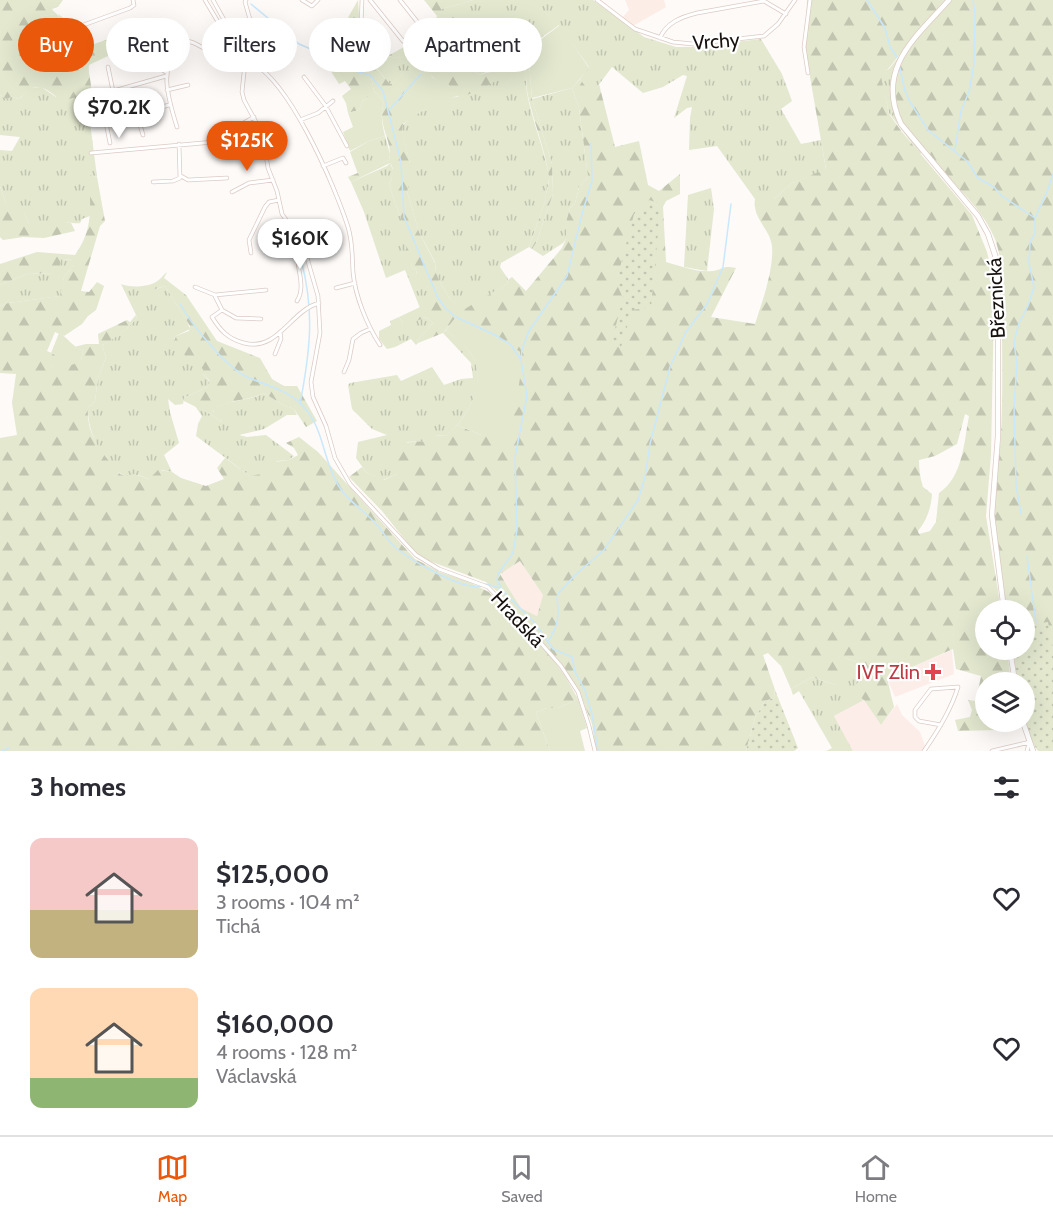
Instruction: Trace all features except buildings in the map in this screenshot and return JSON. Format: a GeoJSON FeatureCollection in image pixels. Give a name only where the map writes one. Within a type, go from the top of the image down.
{"type":"FeatureCollection","features":[{"type":"Feature","properties":{"kind":"main road","name":"Březnická"},"geometry":{"type":"LineString","coordinates":[[949,0],[902,56],[894,72],[891,91],[895,112],[901,124],[978,216],[988,234],[996,258],[998,435],[991,509],[1002,600]]}},
{"type":"Feature","properties":{"kind":"main road"},"geometry":{"type":"LineString","coordinates":[[1026,732],[1033,751]]}},
{"type":"Feature","properties":{"kind":"street"},"geometry":{"type":"LineString","coordinates":[[94,21],[130,8],[134,5],[133,0]]}},
{"type":"Feature","properties":{"kind":"street"},"geometry":{"type":"LineString","coordinates":[[205,0],[216,18]]}},
{"type":"Feature","properties":{"kind":"street"},"geometry":{"type":"LineString","coordinates":[[213,0],[223,18]]}},
{"type":"Feature","properties":{"kind":"street"},"geometry":{"type":"LineString","coordinates":[[246,0],[244,2],[249,18]]}},
{"type":"Feature","properties":{"kind":"street"},"geometry":{"type":"LineString","coordinates":[[302,0],[312,6],[318,0]]}},
{"type":"Feature","properties":{"kind":"street"},"geometry":{"type":"LineString","coordinates":[[362,0],[362,18]]}},
{"type":"Feature","properties":{"kind":"street"},"geometry":{"type":"LineString","coordinates":[[370,0],[403,40]]}},
{"type":"Feature","properties":{"kind":"street"},"geometry":{"type":"LineString","coordinates":[[400,0],[414,18]]}},
{"type":"Feature","properties":{"kind":"street","name":"Vrchy"},"geometry":{"type":"LineString","coordinates":[[597,0],[628,25],[673,42],[693,44],[759,38],[771,31],[795,0]]}},
{"type":"Feature","properties":{"kind":"street"},"geometry":{"type":"LineString","coordinates":[[808,73],[804,47],[810,0]]}},
{"type":"Feature","properties":{"kind":"street"},"geometry":{"type":"LineString","coordinates":[[660,38],[667,26],[697,13],[764,1],[786,14]]}},
{"type":"Feature","properties":{"kind":"street"},"geometry":{"type":"LineString","coordinates":[[109,72],[113,91]]}},
{"type":"Feature","properties":{"kind":"street"},"geometry":{"type":"LineString","coordinates":[[244,72],[243,97],[262,135],[268,168],[283,216],[303,244],[299,248],[298,256],[302,291],[297,301]]}},
{"type":"Feature","properties":{"kind":"street"},"geometry":{"type":"LineString","coordinates":[[262,72],[278,87],[300,120],[323,166],[348,227],[352,242],[355,283],[370,329],[380,345]]}},
{"type":"Feature","properties":{"kind":"street"},"geometry":{"type":"LineString","coordinates":[[166,74],[170,105],[177,128]]}},
{"type":"Feature","properties":{"kind":"street"},"geometry":{"type":"LineString","coordinates":[[102,94],[166,74]]}},
{"type":"Feature","properties":{"kind":"street"},"geometry":{"type":"LineString","coordinates":[[304,76],[326,107],[347,146]]}},
{"type":"Feature","properties":{"kind":"street"},"geometry":{"type":"LineString","coordinates":[[167,90],[188,85]]}},
{"type":"Feature","properties":{"kind":"street"},"geometry":{"type":"LineString","coordinates":[[300,120],[311,117],[333,101]]}},
{"type":"Feature","properties":{"kind":"street"},"geometry":{"type":"LineString","coordinates":[[110,143],[106,123],[170,105]]}},
{"type":"Feature","properties":{"kind":"street"},"geometry":{"type":"LineString","coordinates":[[138,115],[143,135]]}},
{"type":"Feature","properties":{"kind":"street"},"geometry":{"type":"LineString","coordinates":[[91,153],[236,140],[242,124],[254,117]]}},
{"type":"Feature","properties":{"kind":"street"},"geometry":{"type":"LineString","coordinates":[[153,182],[178,180],[181,176],[179,144]]}},
{"type":"Feature","properties":{"kind":"street"},"geometry":{"type":"LineString","coordinates":[[323,166],[343,158],[346,163]]}},
{"type":"Feature","properties":{"kind":"street"},"geometry":{"type":"LineString","coordinates":[[181,176],[188,180],[227,178]]}},
{"type":"Feature","properties":{"kind":"street"},"geometry":{"type":"LineString","coordinates":[[232,192],[249,183],[273,180]]}},
{"type":"Feature","properties":{"kind":"street"},"geometry":{"type":"LineString","coordinates":[[251,253],[249,240],[266,204],[279,200]]}},
{"type":"Feature","properties":{"kind":"street"},"geometry":{"type":"LineString","coordinates":[[268,247],[287,234],[289,226]]}},
{"type":"Feature","properties":{"kind":"street","name":"Hradská"},"geometry":{"type":"LineString","coordinates":[[303,244],[320,303],[320,342],[311,389],[315,405],[326,426],[335,458],[345,478],[416,555],[439,569],[488,587],[532,633],[561,666],[578,692],[595,751]]}},
{"type":"Feature","properties":{"kind":"street"},"geometry":{"type":"LineString","coordinates":[[336,288],[355,283]]}},
{"type":"Feature","properties":{"kind":"street"},"geometry":{"type":"LineString","coordinates":[[195,286],[215,295],[266,290]]}},
{"type":"Feature","properties":{"kind":"street"},"geometry":{"type":"LineString","coordinates":[[215,295],[222,310],[236,318],[261,319]]}},
{"type":"Feature","properties":{"kind":"street"},"geometry":{"type":"LineString","coordinates":[[222,310],[212,317],[223,332],[239,342],[261,345],[269,342],[308,308],[320,303]]}},
{"type":"Feature","properties":{"kind":"street"},"geometry":{"type":"LineString","coordinates":[[344,372],[353,339],[370,329]]}},
{"type":"Feature","properties":{"kind":"street"},"geometry":{"type":"LineString","coordinates":[[275,354],[282,337],[280,332]]}},
{"type":"Feature","properties":{"kind":"street"},"geometry":{"type":"LineString","coordinates":[[924,751],[941,725],[958,687],[931,689],[915,710],[915,717],[919,721],[941,725]]}},
{"type":"Feature","properties":{"kind":"street"},"geometry":{"type":"LineString","coordinates":[[992,751],[1001,751],[1030,742]]}},
{"type":"Feature","properties":{"kind":"street"},"geometry":{"type":"LineString","coordinates":[[1027,751],[1030,742]]}},
{"type":"Feature","properties":{"kind":"shaded area"},"geometry":{"type":"Polygon","coordinates":[[[625,0],[664,0],[666,7],[633,26],[622,18],[629,10],[625,0]]]}},
{"type":"Feature","properties":{"kind":"shaded area"},"geometry":{"type":"Polygon","coordinates":[[[520,561],[543,595],[537,616],[521,608],[500,573],[520,561]]]}},
{"type":"Feature","properties":{"kind":"shaded area"},"geometry":{"type":"Polygon","coordinates":[[[952,650],[954,674],[895,697],[887,678],[952,650]]]}},
{"type":"Feature","properties":{"kind":"shaded area"},"geometry":{"type":"Polygon","coordinates":[[[864,700],[881,725],[897,704],[902,715],[920,732],[925,746],[923,751],[853,751],[834,716],[864,700]]]}},
{"type":"Feature","properties":{"kind":"green space"},"geometry":{"type":"Polygon","coordinates":[[[0,0],[63,0],[58,7],[52,9],[55,14],[41,18],[18,18],[18,72],[89,72],[90,95],[87,99],[85,95],[60,99],[38,87],[31,89],[19,99],[12,97],[6,99],[0,95],[0,0]]]}},
{"type":"Feature","properties":{"kind":"green space"},"geometry":{"type":"Polygon","coordinates":[[[358,0],[359,18],[348,18],[358,0]]]}},
{"type":"Feature","properties":{"kind":"green space"},"geometry":{"type":"Polygon","coordinates":[[[424,0],[473,0],[442,9],[442,18],[436,18],[437,16],[424,0]]]}},
{"type":"Feature","properties":{"kind":"green space"},"geometry":{"type":"Polygon","coordinates":[[[473,0],[593,0],[644,37],[676,47],[761,39],[782,74],[792,101],[781,109],[801,144],[821,140],[826,170],[792,183],[774,199],[755,199],[717,146],[689,150],[692,107],[674,118],[687,76],[683,75],[663,87],[643,93],[612,67],[591,95],[580,79],[589,67],[559,25],[542,37],[542,18],[442,18],[442,9],[473,0]]]}},
{"type":"Feature","properties":{"kind":"green space"},"geometry":{"type":"Polygon","coordinates":[[[807,0],[944,0],[888,69],[880,72],[889,114],[972,215],[987,252],[993,278],[991,454],[986,516],[999,600],[975,600],[975,660],[1008,660],[1010,672],[975,672],[975,674],[956,669],[953,649],[887,678],[894,707],[881,725],[864,700],[851,690],[866,673],[857,662],[845,658],[844,677],[836,685],[812,677],[791,689],[781,666],[768,653],[763,655],[775,690],[774,698],[765,701],[755,718],[746,751],[596,751],[592,724],[578,688],[553,654],[499,593],[486,582],[424,559],[413,550],[382,511],[349,477],[362,467],[366,472],[384,480],[397,474],[392,460],[396,448],[402,443],[424,441],[434,435],[446,436],[457,425],[481,435],[520,352],[459,314],[443,333],[418,343],[417,341],[433,323],[426,317],[405,326],[399,317],[435,300],[427,285],[415,287],[413,281],[417,275],[416,270],[412,267],[409,257],[404,257],[401,253],[407,249],[404,238],[388,231],[402,222],[389,185],[392,166],[390,163],[351,182],[348,177],[389,160],[389,146],[382,119],[384,102],[374,91],[371,77],[368,97],[363,101],[359,110],[348,113],[342,96],[351,89],[345,81],[339,84],[331,72],[380,72],[390,84],[405,72],[421,72],[394,109],[396,124],[403,124],[402,130],[411,167],[407,192],[419,232],[435,263],[440,282],[450,299],[463,310],[507,284],[512,277],[526,291],[562,248],[566,239],[566,222],[570,208],[575,203],[579,187],[588,177],[579,108],[572,88],[580,79],[591,94],[599,84],[615,147],[639,141],[648,185],[659,191],[680,174],[680,194],[666,201],[663,207],[666,262],[701,271],[713,271],[725,267],[736,268],[711,317],[755,324],[767,286],[772,246],[756,212],[755,199],[774,199],[792,183],[826,169],[805,48],[807,0]],[[965,414],[957,444],[935,456],[919,460],[923,487],[932,494],[928,514],[918,531],[919,534],[930,531],[936,522],[939,493],[947,486],[958,468],[969,416],[965,414]],[[520,561],[500,574],[521,608],[537,616],[543,595],[520,561]]]}},
{"type":"Feature","properties":{"kind":"green space"},"geometry":{"type":"Polygon","coordinates":[[[944,0],[951,0],[923,31],[925,150],[920,154],[889,113],[879,71],[889,69],[944,0]]]}},
{"type":"Feature","properties":{"kind":"green space"},"geometry":{"type":"Polygon","coordinates":[[[951,0],[1053,0],[1053,649],[1050,638],[1035,630],[1035,600],[1005,600],[996,546],[994,498],[1000,443],[1002,391],[1002,279],[998,249],[985,220],[922,148],[908,130],[898,111],[894,90],[895,77],[906,52],[951,0]]]}},
{"type":"Feature","properties":{"kind":"green space"},"geometry":{"type":"Polygon","coordinates":[[[51,9],[60,18],[41,18],[43,16],[55,14],[51,9]]]}},
{"type":"Feature","properties":{"kind":"green space"},"geometry":{"type":"Polygon","coordinates":[[[447,13],[457,18],[450,18],[447,13]]]}},
{"type":"Feature","properties":{"kind":"green space"},"geometry":{"type":"Polygon","coordinates":[[[560,25],[589,68],[572,88],[532,98],[530,72],[542,72],[542,38],[560,25]]]}},
{"type":"Feature","properties":{"kind":"green space"},"geometry":{"type":"Polygon","coordinates":[[[106,40],[106,57],[94,63],[94,44],[106,40]]]}},
{"type":"Feature","properties":{"kind":"green space"},"geometry":{"type":"Polygon","coordinates":[[[403,47],[403,54],[396,58],[391,57],[391,54],[403,47]]]}},
{"type":"Feature","properties":{"kind":"green space"},"geometry":{"type":"Polygon","coordinates":[[[403,54],[403,72],[406,72],[390,84],[380,72],[391,72],[391,57],[396,58],[403,54]]]}},
{"type":"Feature","properties":{"kind":"green space"},"geometry":{"type":"Polygon","coordinates":[[[421,72],[430,72],[433,77],[448,84],[457,96],[422,111],[403,124],[396,124],[391,112],[421,72]]]}},
{"type":"Feature","properties":{"kind":"green space"},"geometry":{"type":"Polygon","coordinates":[[[429,72],[475,72],[480,75],[490,72],[510,72],[479,90],[457,96],[453,90],[432,77],[429,72]]]}},
{"type":"Feature","properties":{"kind":"green space"},"geometry":{"type":"Polygon","coordinates":[[[509,72],[526,72],[527,93],[549,182],[546,199],[529,247],[501,263],[500,267],[508,279],[507,284],[463,311],[450,299],[440,282],[435,262],[419,232],[407,192],[410,163],[401,127],[411,117],[422,111],[445,100],[474,92],[509,72]]]}},
{"type":"Feature","properties":{"kind":"green space"},"geometry":{"type":"Polygon","coordinates":[[[526,72],[530,72],[532,99],[552,164],[553,194],[532,249],[529,247],[546,199],[549,180],[526,72]]]}},
{"type":"Feature","properties":{"kind":"green space"},"geometry":{"type":"Polygon","coordinates":[[[371,77],[374,91],[384,102],[382,119],[385,136],[350,151],[343,132],[353,127],[348,113],[359,110],[363,101],[368,97],[363,80],[371,77]]]}},
{"type":"Feature","properties":{"kind":"green space"},"geometry":{"type":"Polygon","coordinates":[[[41,87],[56,97],[85,95],[87,99],[97,177],[90,175],[92,196],[90,216],[82,219],[80,223],[29,223],[24,213],[6,204],[0,186],[0,150],[12,151],[20,137],[0,135],[0,95],[6,99],[12,97],[19,99],[30,88],[41,87]]]}},
{"type":"Feature","properties":{"kind":"green space"},"geometry":{"type":"Polygon","coordinates":[[[572,88],[579,108],[588,177],[579,187],[575,203],[570,208],[566,222],[566,239],[543,256],[532,249],[553,194],[552,164],[532,99],[572,88]]]}},
{"type":"Feature","properties":{"kind":"green space"},"geometry":{"type":"Polygon","coordinates":[[[385,136],[390,154],[389,160],[358,174],[350,152],[369,141],[385,136]]]}},
{"type":"Feature","properties":{"kind":"green space"},"geometry":{"type":"Polygon","coordinates":[[[390,163],[394,172],[389,185],[402,222],[412,267],[436,300],[420,308],[405,270],[386,278],[364,212],[351,182],[390,163]]]}},
{"type":"Feature","properties":{"kind":"green space"},"geometry":{"type":"Polygon","coordinates":[[[90,175],[97,177],[105,221],[100,226],[81,291],[89,292],[97,282],[104,286],[96,310],[82,324],[64,336],[55,332],[47,351],[56,355],[51,367],[81,361],[83,351],[74,347],[99,344],[98,334],[127,320],[130,322],[136,315],[137,317],[126,329],[102,345],[106,357],[98,378],[95,401],[88,407],[92,435],[107,459],[120,474],[125,476],[134,474],[149,479],[158,470],[172,472],[181,478],[206,486],[224,479],[217,468],[225,458],[250,476],[266,473],[273,462],[289,460],[298,455],[294,448],[286,443],[299,437],[318,452],[415,559],[489,592],[550,655],[578,699],[558,708],[547,708],[536,712],[550,751],[0,751],[0,438],[17,435],[12,403],[16,374],[0,373],[0,306],[60,296],[64,277],[74,265],[74,260],[61,259],[60,266],[54,273],[27,274],[0,285],[0,264],[37,252],[75,255],[86,235],[88,226],[90,175]]]}},
{"type":"Feature","properties":{"kind":"green space"},"geometry":{"type":"Polygon","coordinates":[[[0,186],[6,204],[21,207],[29,223],[71,223],[75,231],[44,238],[23,237],[3,240],[0,237],[0,186]]]}},
{"type":"Feature","properties":{"kind":"green space"},"geometry":{"type":"Polygon","coordinates":[[[711,188],[714,209],[707,271],[684,267],[688,195],[711,188]]]}},
{"type":"Feature","properties":{"kind":"green space"},"geometry":{"type":"Polygon","coordinates":[[[649,200],[659,203],[660,212],[651,307],[632,310],[621,347],[611,344],[623,298],[617,279],[634,214],[649,200]]]}},
{"type":"Feature","properties":{"kind":"green space"},"geometry":{"type":"Polygon","coordinates":[[[60,259],[74,260],[74,265],[64,277],[61,296],[0,306],[0,285],[27,274],[54,273],[60,259]]]}},
{"type":"Feature","properties":{"kind":"green space"},"geometry":{"type":"Polygon","coordinates":[[[167,272],[164,278],[154,286],[156,289],[165,286],[190,329],[174,339],[203,368],[203,374],[210,382],[207,387],[184,398],[183,404],[175,405],[168,399],[179,443],[164,455],[172,472],[162,470],[149,479],[138,475],[125,476],[109,464],[103,456],[93,436],[88,407],[95,401],[98,378],[106,357],[102,345],[131,325],[137,317],[121,284],[133,286],[153,284],[167,272]]]}},
{"type":"Feature","properties":{"kind":"green space"},"geometry":{"type":"Polygon","coordinates":[[[164,278],[186,295],[217,341],[260,358],[272,379],[284,386],[297,386],[317,421],[306,427],[294,409],[264,393],[226,403],[214,409],[213,411],[221,422],[184,401],[184,398],[207,387],[210,381],[203,374],[203,369],[189,361],[174,341],[176,336],[189,331],[190,326],[165,286],[155,289],[153,285],[164,278]]]}},
{"type":"Feature","properties":{"kind":"green space"},"geometry":{"type":"Polygon","coordinates":[[[459,313],[520,352],[520,378],[511,434],[481,435],[457,425],[473,400],[477,380],[475,361],[470,352],[446,330],[459,313]]]}},
{"type":"Feature","properties":{"kind":"green space"},"geometry":{"type":"Polygon","coordinates":[[[399,317],[403,323],[426,317],[433,323],[416,345],[411,339],[387,349],[379,339],[379,331],[391,325],[390,321],[399,317]]]}},
{"type":"Feature","properties":{"kind":"green space"},"geometry":{"type":"Polygon","coordinates":[[[446,330],[468,349],[476,363],[477,386],[469,409],[446,436],[437,435],[424,441],[407,442],[397,474],[383,480],[366,472],[356,458],[358,442],[387,435],[372,429],[352,409],[348,385],[397,375],[401,381],[432,367],[444,385],[461,379],[473,378],[471,363],[443,333],[446,330]]]}},
{"type":"Feature","properties":{"kind":"green space"},"geometry":{"type":"Polygon","coordinates":[[[59,333],[83,351],[81,361],[69,366],[51,367],[55,355],[51,353],[59,333]]]}},
{"type":"Feature","properties":{"kind":"green space"},"geometry":{"type":"Polygon","coordinates":[[[264,393],[294,409],[297,415],[287,415],[264,429],[239,435],[247,437],[266,435],[294,456],[289,460],[277,461],[266,474],[250,476],[196,436],[202,416],[195,406],[221,422],[213,409],[264,393]]]}},
{"type":"Feature","properties":{"kind":"green space"},"geometry":{"type":"Polygon","coordinates":[[[1048,622],[1053,649],[1053,751],[1038,751],[1030,739],[1028,732],[1035,732],[1035,672],[1016,672],[1015,660],[1035,660],[1035,624],[1048,622]]]}},
{"type":"Feature","properties":{"kind":"green space"},"geometry":{"type":"Polygon","coordinates":[[[845,658],[857,662],[866,673],[864,700],[834,716],[853,751],[826,751],[832,748],[799,691],[793,695],[791,689],[812,677],[836,685],[845,658]]]}},
{"type":"Feature","properties":{"kind":"green space"},"geometry":{"type":"Polygon","coordinates":[[[775,690],[798,748],[794,751],[746,751],[755,718],[765,701],[774,698],[775,690]]]}},
{"type":"Feature","properties":{"kind":"green space"},"geometry":{"type":"Polygon","coordinates":[[[578,699],[587,728],[580,731],[585,751],[550,751],[536,712],[547,708],[558,708],[578,699]]]}},
{"type":"Feature","properties":{"kind":"green space"},"geometry":{"type":"Polygon","coordinates":[[[968,700],[975,701],[975,731],[958,731],[955,720],[970,717],[972,710],[968,700]]]}},
{"type":"Feature","properties":{"kind":"waterway"},"geometry":{"type":"LineString","coordinates":[[867,0],[885,28],[890,47],[897,57]]}},
{"type":"Feature","properties":{"kind":"waterway"},"geometry":{"type":"LineString","coordinates":[[955,149],[961,111],[969,92],[974,64],[973,0]]}},
{"type":"Feature","properties":{"kind":"waterway"},"geometry":{"type":"LineString","coordinates":[[251,4],[299,44],[320,53],[344,68],[370,75],[383,91],[401,162],[404,217],[438,298],[456,317],[511,345],[521,360],[527,396],[515,457],[517,530],[513,553],[498,574],[497,580],[503,591],[534,622],[553,649],[572,657],[575,672],[585,690],[592,714],[598,751]]}},
{"type":"Feature","properties":{"kind":"waterway"},"geometry":{"type":"LineString","coordinates":[[900,68],[905,91],[928,130],[967,161],[978,178],[994,187],[1002,196],[1035,218],[1035,233],[1030,243],[1029,263],[1034,287],[1014,342],[1017,365],[1014,406],[1016,485],[1021,514]]}},
{"type":"Feature","properties":{"kind":"waterway"},"geometry":{"type":"LineString","coordinates":[[390,109],[421,74]]}},
{"type":"Feature","properties":{"kind":"waterway"},"geometry":{"type":"LineString","coordinates":[[521,359],[529,331],[567,276],[592,181],[591,143]]}},
{"type":"Feature","properties":{"kind":"waterway"},"geometry":{"type":"LineString","coordinates":[[1035,218],[1053,174]]}},
{"type":"Feature","properties":{"kind":"waterway"},"geometry":{"type":"LineString","coordinates":[[558,594],[575,575],[604,550],[638,500],[670,367],[686,332],[707,304],[723,267],[731,204]]}},
{"type":"Feature","properties":{"kind":"waterway"},"geometry":{"type":"LineString","coordinates":[[300,404],[310,332],[308,297],[301,260]]}},
{"type":"Feature","properties":{"kind":"waterway"},"geometry":{"type":"LineString","coordinates":[[180,304],[200,333],[229,364],[247,377],[294,398],[308,412],[319,432],[328,463],[338,485],[346,496],[376,524],[393,546],[451,580],[482,586]]}},
{"type":"Feature","properties":{"kind":"waterway"},"geometry":{"type":"LineString","coordinates":[[1027,556],[1036,623]]}},
{"type":"Feature","properties":{"kind":"waterway"},"geometry":{"type":"LineString","coordinates":[[486,584],[500,588]]}},
{"type":"Feature","properties":{"kind":"waterway"},"geometry":{"type":"LineString","coordinates":[[548,641],[557,620],[557,597]]}},
{"type":"Feature","properties":{"kind":"waterway"},"geometry":{"type":"LineString","coordinates":[[2,751],[9,748]]}},
{"type":"Feature","properties":{"kind":"place","name":"IVF Zlin"},"geometry":{"type":"Point","coordinates":[933,672]}}]}
